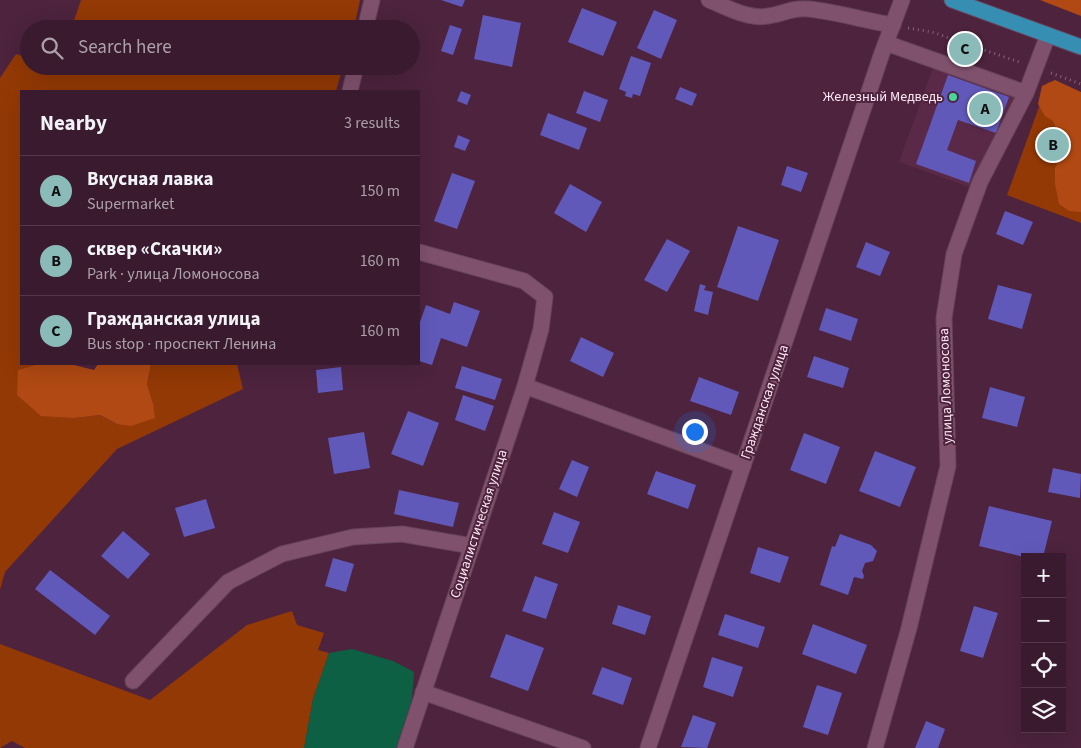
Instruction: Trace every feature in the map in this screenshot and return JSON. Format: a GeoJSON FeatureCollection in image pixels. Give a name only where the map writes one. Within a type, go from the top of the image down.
{"type":"FeatureCollection","features":[{"type":"Feature","properties":{"kind":"main road"},"geometry":{"type":"LineString","coordinates":[[952,0],[1081,47]]}},
{"type":"Feature","properties":{"kind":"street"},"geometry":{"type":"LineString","coordinates":[[367,20],[372,0]]}},
{"type":"Feature","properties":{"kind":"street"},"geometry":{"type":"LineString","coordinates":[[709,0],[749,15],[766,17],[789,9],[807,9],[839,13],[871,22],[893,25]]}},
{"type":"Feature","properties":{"kind":"street","name":"Гражданская улица"},"geometry":{"type":"LineString","coordinates":[[648,748],[902,0]]}},
{"type":"Feature","properties":{"kind":"street","name":"улица Ломоносова"},"geometry":{"type":"LineString","coordinates":[[875,748],[909,628],[948,466],[944,318],[954,254],[980,182],[1026,93],[1048,34]]}},
{"type":"Feature","properties":{"kind":"street"},"geometry":{"type":"LineString","coordinates":[[886,43],[1026,93]]}},
{"type":"Feature","properties":{"kind":"street"},"geometry":{"type":"LineString","coordinates":[[350,90],[354,75]]}},
{"type":"Feature","properties":{"kind":"street","name":"Социалистическая улица"},"geometry":{"type":"LineString","coordinates":[[405,748],[525,386],[541,330],[545,297],[524,281],[420,252]]}},
{"type":"Feature","properties":{"kind":"street"},"geometry":{"type":"LineString","coordinates":[[525,386],[743,466]]}},
{"type":"Feature","properties":{"kind":"street"},"geometry":{"type":"LineString","coordinates":[[133,681],[228,582],[282,554],[353,537],[402,534],[472,546]]}},
{"type":"Feature","properties":{"kind":"street"},"geometry":{"type":"LineString","coordinates":[[423,692],[583,748]]}},
{"type":"Feature","properties":{"kind":"path"},"geometry":{"type":"LineString","coordinates":[[893,25],[932,32],[1081,84]]}},
{"type":"Feature","properties":{"kind":"shaded area"},"geometry":{"type":"Polygon","coordinates":[[[81,0],[360,0],[356,20],[74,20],[81,0]]]}},
{"type":"Feature","properties":{"kind":"shaded area"},"geometry":{"type":"Polygon","coordinates":[[[1040,0],[1081,0],[1081,16],[1040,0]]]}},
{"type":"Feature","properties":{"kind":"shaded area"},"geometry":{"type":"Polygon","coordinates":[[[16,54],[20,55],[20,75],[340,75],[336,90],[20,90],[20,365],[35,365],[18,370],[75,418],[100,415],[117,424],[153,403],[147,384],[151,365],[237,365],[243,389],[117,449],[5,572],[0,590],[0,78],[16,54]]]}},
{"type":"Feature","properties":{"kind":"shaded area"},"geometry":{"type":"Polygon","coordinates":[[[938,54],[1020,83],[1001,135],[969,187],[899,162],[938,54]]]}},
{"type":"Feature","properties":{"kind":"shaded area"},"geometry":{"type":"Polygon","coordinates":[[[1055,80],[1081,92],[1081,212],[1069,211],[1059,204],[1055,184],[1055,168],[1065,149],[1053,121],[1045,116],[1038,104],[1042,86],[1055,80]]]}},
{"type":"Feature","properties":{"kind":"shaded area"},"geometry":{"type":"Polygon","coordinates":[[[1048,82],[1081,95],[1081,223],[1007,195],[1048,82]]]}},
{"type":"Feature","properties":{"kind":"shaded area"},"geometry":{"type":"Polygon","coordinates":[[[35,365],[74,365],[94,370],[97,365],[151,365],[147,384],[155,418],[131,426],[117,424],[100,415],[75,418],[41,416],[17,395],[18,370],[35,365]]]}},
{"type":"Feature","properties":{"kind":"shaded area"},"geometry":{"type":"Polygon","coordinates":[[[292,611],[297,625],[324,633],[318,650],[329,653],[313,699],[304,748],[25,748],[12,741],[0,748],[0,644],[150,700],[247,625],[292,611]]]}},
{"type":"Feature","properties":{"kind":"shaded area"},"geometry":{"type":"Polygon","coordinates":[[[352,649],[393,661],[414,672],[412,699],[396,748],[304,748],[313,699],[329,653],[352,649]]]}},
{"type":"Feature","properties":{"kind":"building"},"geometry":{"type":"Polygon","coordinates":[[[441,0],[465,0],[462,7],[441,0]]]}},
{"type":"Feature","properties":{"kind":"building"},"geometry":{"type":"Polygon","coordinates":[[[582,8],[617,22],[603,56],[568,42],[582,8]]]}},
{"type":"Feature","properties":{"kind":"building"},"geometry":{"type":"Polygon","coordinates":[[[654,10],[677,20],[661,59],[637,48],[654,10]]]}},
{"type":"Feature","properties":{"kind":"building"},"geometry":{"type":"Polygon","coordinates":[[[483,15],[521,23],[512,67],[474,59],[483,15]]]}},
{"type":"Feature","properties":{"kind":"building"},"geometry":{"type":"Polygon","coordinates":[[[450,25],[462,29],[453,55],[441,51],[450,25]]]}},
{"type":"Feature","properties":{"kind":"building"},"geometry":{"type":"Polygon","coordinates":[[[631,56],[651,63],[640,96],[633,94],[632,98],[625,96],[626,92],[619,89],[631,56]]]}},
{"type":"Feature","properties":{"kind":"building"},"geometry":{"type":"Polygon","coordinates":[[[948,75],[1009,97],[996,133],[958,120],[947,150],[976,161],[969,183],[916,164],[948,75]]]}},
{"type":"Feature","properties":{"kind":"building"},"geometry":{"type":"Polygon","coordinates":[[[680,87],[697,94],[692,106],[675,99],[680,87]]]}},
{"type":"Feature","properties":{"kind":"building"},"geometry":{"type":"Polygon","coordinates":[[[461,91],[471,95],[467,105],[457,101],[461,91]]]}},
{"type":"Feature","properties":{"kind":"building"},"geometry":{"type":"Polygon","coordinates":[[[584,91],[608,100],[600,122],[576,113],[584,91]]]}},
{"type":"Feature","properties":{"kind":"building"},"geometry":{"type":"Polygon","coordinates":[[[548,113],[587,128],[579,150],[540,135],[548,113]]]}},
{"type":"Feature","properties":{"kind":"building"},"geometry":{"type":"Polygon","coordinates":[[[458,135],[470,140],[465,151],[454,147],[458,135]]]}},
{"type":"Feature","properties":{"kind":"building"},"geometry":{"type":"Polygon","coordinates":[[[787,166],[808,173],[801,192],[781,185],[787,166]]]}},
{"type":"Feature","properties":{"kind":"building"},"geometry":{"type":"Polygon","coordinates":[[[452,173],[475,181],[457,229],[434,221],[452,173]]]}},
{"type":"Feature","properties":{"kind":"building"},"geometry":{"type":"Polygon","coordinates":[[[570,184],[602,202],[586,232],[554,213],[570,184]]]}},
{"type":"Feature","properties":{"kind":"building"},"geometry":{"type":"Polygon","coordinates":[[[1005,211],[1033,222],[1023,245],[996,234],[1005,211]]]}},
{"type":"Feature","properties":{"kind":"building"},"geometry":{"type":"Polygon","coordinates":[[[738,226],[779,240],[758,301],[717,287],[738,226]]]}},
{"type":"Feature","properties":{"kind":"building"},"geometry":{"type":"Polygon","coordinates":[[[667,239],[690,251],[667,292],[644,280],[667,239]]]}},
{"type":"Feature","properties":{"kind":"building"},"geometry":{"type":"Polygon","coordinates":[[[866,242],[890,252],[880,276],[856,267],[866,242]]]}},
{"type":"Feature","properties":{"kind":"building"},"geometry":{"type":"Polygon","coordinates":[[[700,284],[706,286],[704,290],[713,292],[708,315],[694,311],[700,284]]]}},
{"type":"Feature","properties":{"kind":"building"},"geometry":{"type":"Polygon","coordinates":[[[998,285],[1032,294],[1022,329],[988,319],[998,285]]]}},
{"type":"Feature","properties":{"kind":"building"},"geometry":{"type":"Polygon","coordinates":[[[454,302],[480,311],[467,347],[441,338],[432,365],[420,361],[420,322],[426,305],[450,314],[454,302]]]}},
{"type":"Feature","properties":{"kind":"building"},"geometry":{"type":"Polygon","coordinates":[[[826,308],[858,319],[851,341],[819,330],[826,308]]]}},
{"type":"Feature","properties":{"kind":"building"},"geometry":{"type":"Polygon","coordinates":[[[581,337],[614,353],[603,377],[570,361],[581,337]]]}},
{"type":"Feature","properties":{"kind":"building"},"geometry":{"type":"Polygon","coordinates":[[[814,356],[849,368],[843,388],[807,377],[814,356]]]}},
{"type":"Feature","properties":{"kind":"building"},"geometry":{"type":"Polygon","coordinates":[[[462,366],[502,379],[495,400],[455,388],[462,366]]]}},
{"type":"Feature","properties":{"kind":"building"},"geometry":{"type":"Polygon","coordinates":[[[341,367],[343,390],[318,393],[316,370],[341,367]]]}},
{"type":"Feature","properties":{"kind":"building"},"geometry":{"type":"Polygon","coordinates":[[[699,377],[739,392],[731,415],[690,401],[699,377]]]}},
{"type":"Feature","properties":{"kind":"building"},"geometry":{"type":"Polygon","coordinates":[[[990,387],[1025,397],[1017,427],[982,418],[990,387]]]}},
{"type":"Feature","properties":{"kind":"building"},"geometry":{"type":"Polygon","coordinates":[[[463,395],[494,406],[485,431],[455,420],[463,395]]]}},
{"type":"Feature","properties":{"kind":"building"},"geometry":{"type":"Polygon","coordinates":[[[408,411],[439,423],[423,466],[391,454],[408,411]]]}},
{"type":"Feature","properties":{"kind":"building"},"geometry":{"type":"Polygon","coordinates":[[[364,432],[370,468],[334,474],[328,438],[364,432]]]}},
{"type":"Feature","properties":{"kind":"building"},"geometry":{"type":"Polygon","coordinates":[[[804,433],[840,447],[826,484],[790,470],[804,433]]]}},
{"type":"Feature","properties":{"kind":"building"},"geometry":{"type":"Polygon","coordinates":[[[875,451],[916,467],[900,507],[859,491],[875,451]]]}},
{"type":"Feature","properties":{"kind":"building"},"geometry":{"type":"Polygon","coordinates":[[[572,460],[589,467],[577,497],[559,489],[572,460]]]}},
{"type":"Feature","properties":{"kind":"building"},"geometry":{"type":"Polygon","coordinates":[[[1053,468],[1081,474],[1080,498],[1048,492],[1053,468]]]}},
{"type":"Feature","properties":{"kind":"building"},"geometry":{"type":"Polygon","coordinates":[[[656,471],[696,485],[688,509],[647,494],[656,471]]]}},
{"type":"Feature","properties":{"kind":"building"},"geometry":{"type":"Polygon","coordinates":[[[399,490],[459,503],[453,527],[394,514],[399,490]]]}},
{"type":"Feature","properties":{"kind":"building"},"geometry":{"type":"Polygon","coordinates":[[[206,499],[215,528],[184,537],[175,508],[206,499]]]}},
{"type":"Feature","properties":{"kind":"building"},"geometry":{"type":"Polygon","coordinates":[[[989,506],[1052,521],[1044,553],[1021,553],[1021,556],[979,546],[989,506]]]}},
{"type":"Feature","properties":{"kind":"building"},"geometry":{"type":"Polygon","coordinates":[[[554,512],[580,522],[568,553],[542,544],[554,512]]]}},
{"type":"Feature","properties":{"kind":"building"},"geometry":{"type":"Polygon","coordinates":[[[123,531],[150,554],[128,579],[101,556],[123,531]]]}},
{"type":"Feature","properties":{"kind":"building"},"geometry":{"type":"Polygon","coordinates":[[[840,534],[871,545],[877,551],[873,561],[865,563],[862,571],[863,579],[854,577],[848,595],[820,585],[832,546],[835,547],[840,534]]]}},
{"type":"Feature","properties":{"kind":"building"},"geometry":{"type":"Polygon","coordinates":[[[758,547],[789,557],[780,583],[750,573],[758,547]]]}},
{"type":"Feature","properties":{"kind":"building"},"geometry":{"type":"Polygon","coordinates":[[[333,558],[354,564],[346,592],[325,586],[333,558]]]}},
{"type":"Feature","properties":{"kind":"building"},"geometry":{"type":"Polygon","coordinates":[[[50,570],[110,616],[95,635],[35,589],[50,570]]]}},
{"type":"Feature","properties":{"kind":"building"},"geometry":{"type":"Polygon","coordinates":[[[535,576],[558,584],[546,619],[522,611],[535,576]]]}},
{"type":"Feature","properties":{"kind":"building"},"geometry":{"type":"Polygon","coordinates":[[[618,605],[651,616],[645,635],[612,624],[618,605]]]}},
{"type":"Feature","properties":{"kind":"building"},"geometry":{"type":"Polygon","coordinates":[[[974,606],[998,613],[983,658],[960,651],[974,606]]]}},
{"type":"Feature","properties":{"kind":"building"},"geometry":{"type":"Polygon","coordinates":[[[725,614],[765,627],[758,648],[718,635],[725,614]]]}},
{"type":"Feature","properties":{"kind":"building"},"geometry":{"type":"Polygon","coordinates":[[[813,624],[867,645],[856,674],[802,654],[813,624]]]}},
{"type":"Feature","properties":{"kind":"building"},"geometry":{"type":"Polygon","coordinates":[[[506,634],[544,648],[528,691],[490,677],[506,634]]]}},
{"type":"Feature","properties":{"kind":"building"},"geometry":{"type":"Polygon","coordinates":[[[712,657],[743,667],[733,697],[703,687],[712,657]]]}},
{"type":"Feature","properties":{"kind":"building"},"geometry":{"type":"Polygon","coordinates":[[[602,667],[632,678],[623,705],[592,694],[602,667]]]}},
{"type":"Feature","properties":{"kind":"building"},"geometry":{"type":"Polygon","coordinates":[[[817,685],[842,693],[828,735],[803,727],[817,685]]]}},
{"type":"Feature","properties":{"kind":"building"},"geometry":{"type":"Polygon","coordinates":[[[693,715],[716,723],[707,748],[681,747],[693,715]]]}},
{"type":"Feature","properties":{"kind":"building"},"geometry":{"type":"Polygon","coordinates":[[[926,721],[945,729],[938,748],[915,748],[926,721]]]}},
{"type":"Feature","properties":{"kind":"place","name":"Гражданская улица"},"geometry":{"type":"Point","coordinates":[965,49]}},
{"type":"Feature","properties":{"kind":"place","name":"Железный Медведь"},"geometry":{"type":"Point","coordinates":[953,97]}},
{"type":"Feature","properties":{"kind":"place","name":"Вкусная лавка"},"geometry":{"type":"Point","coordinates":[985,109]}},
{"type":"Feature","properties":{"kind":"place","name":"сквер «Скачки»"},"geometry":{"type":"Point","coordinates":[1053,145]}}]}
